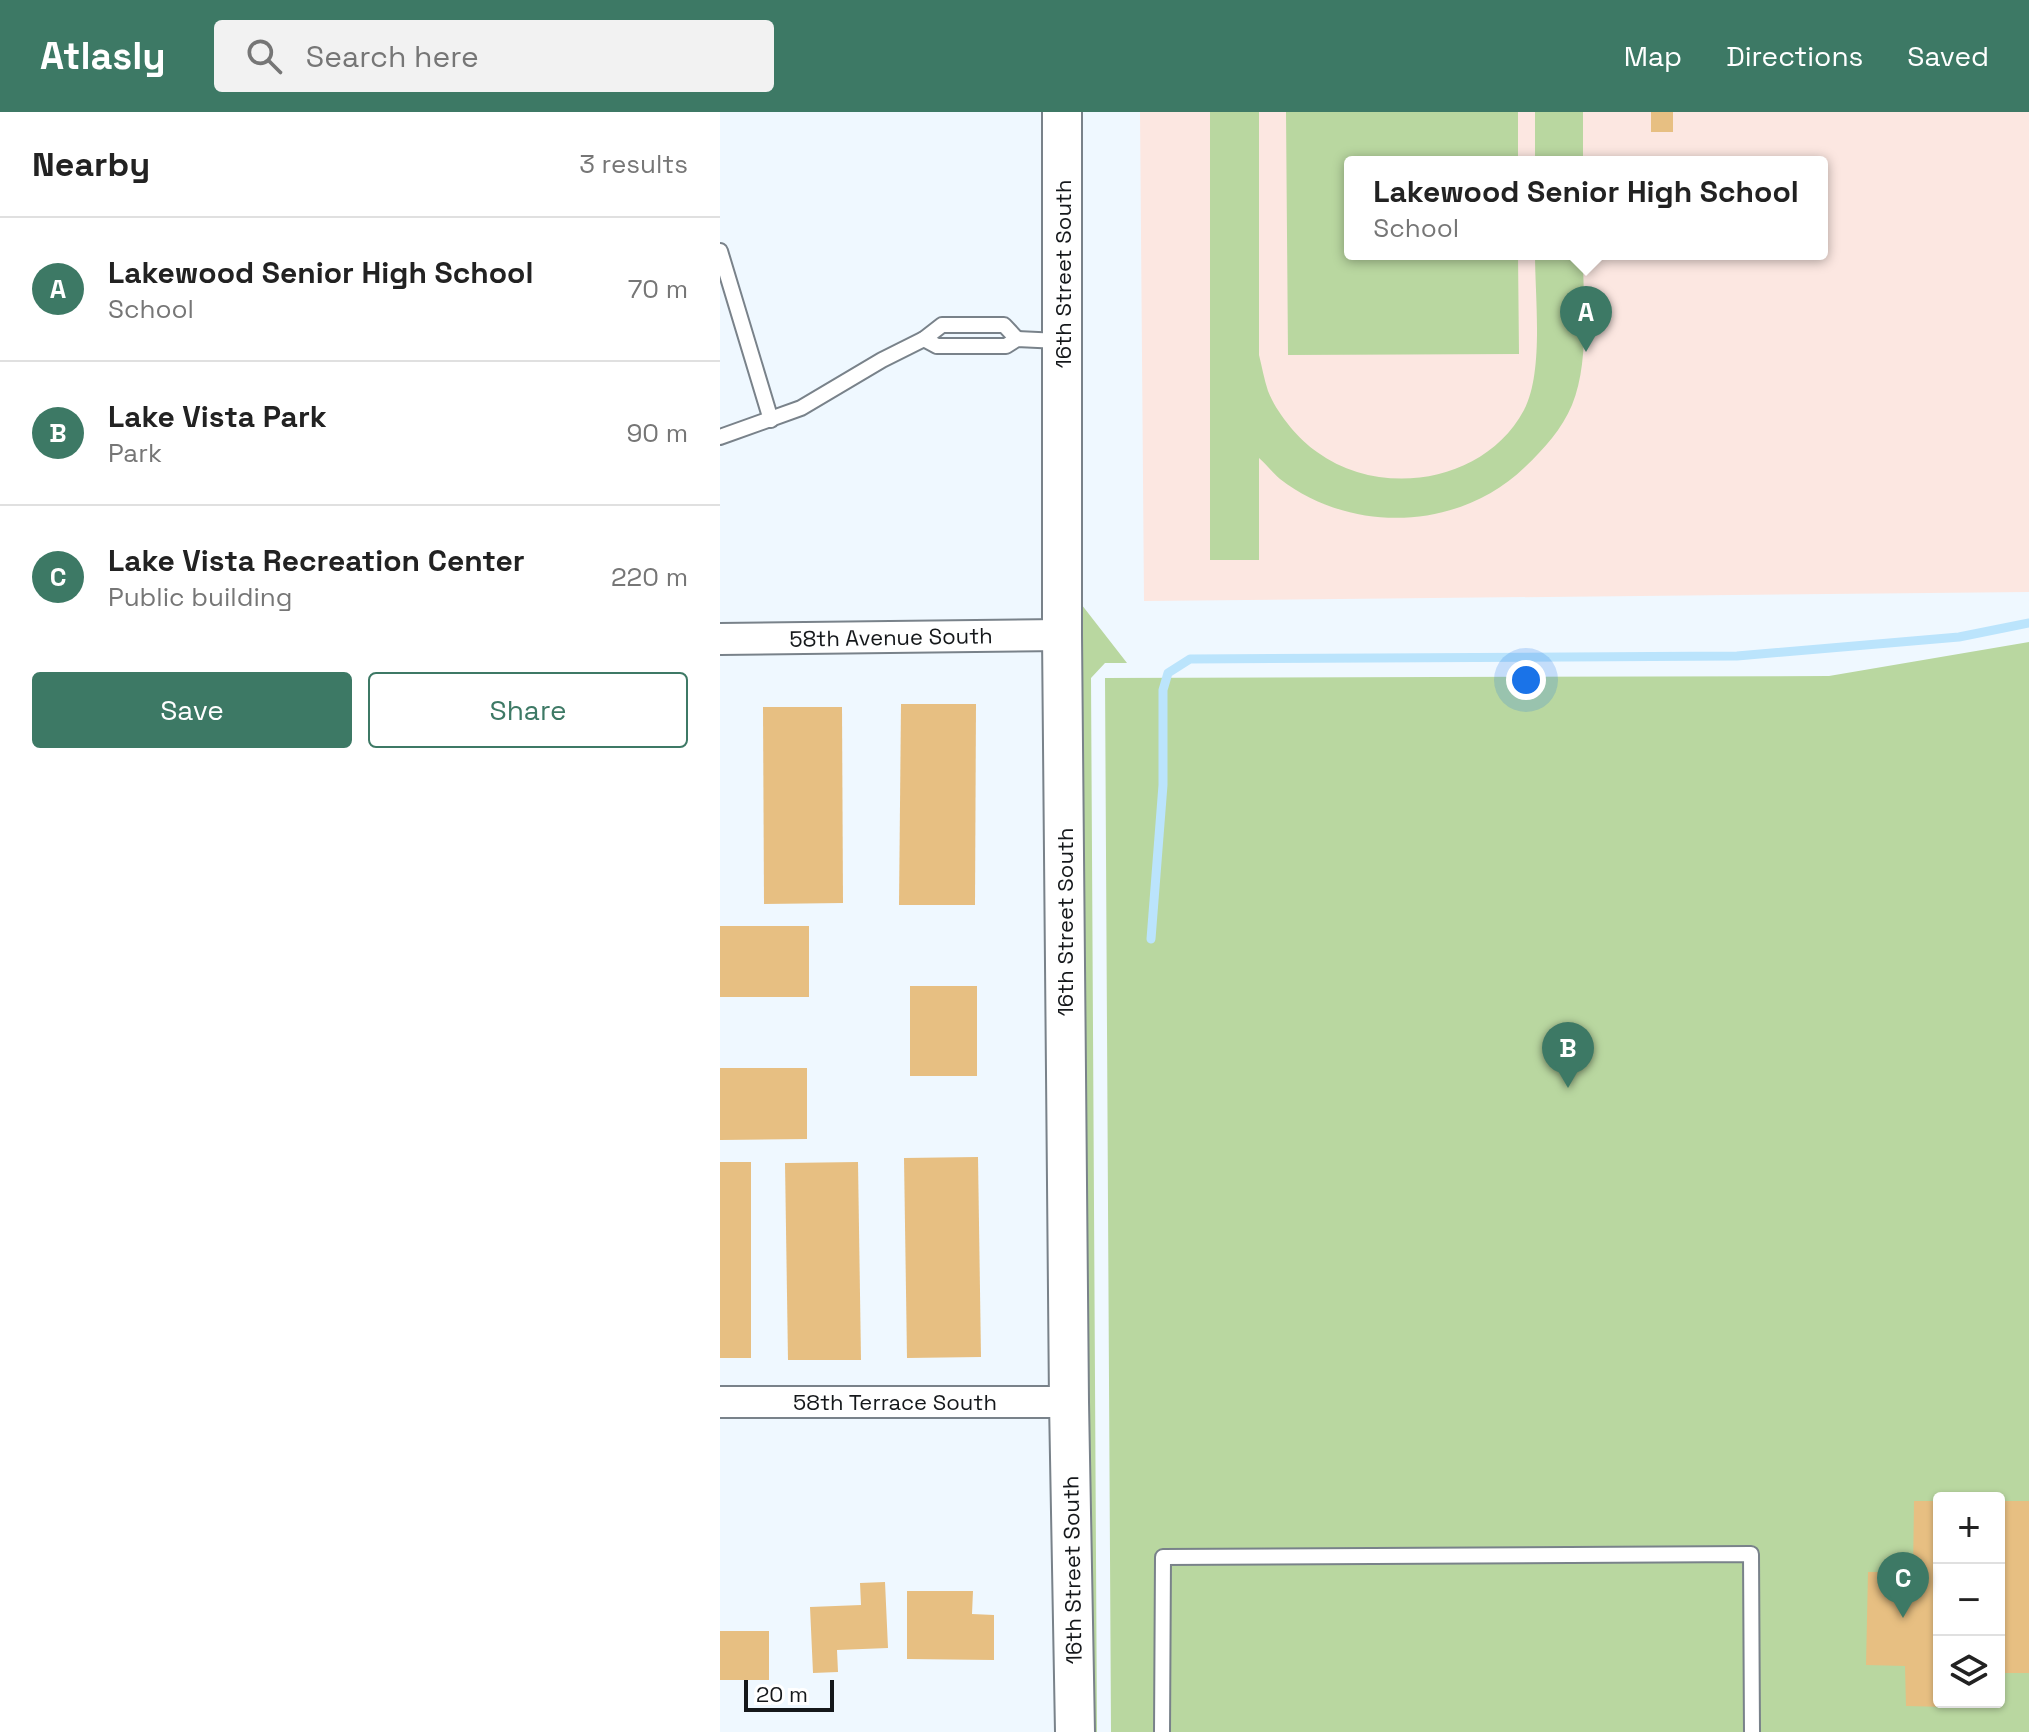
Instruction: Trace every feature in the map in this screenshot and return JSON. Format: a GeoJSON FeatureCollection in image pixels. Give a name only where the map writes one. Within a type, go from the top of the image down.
{"type":"FeatureCollection","features":[{"type":"Feature","properties":{"kind":"street","name":"16th Street South"},"geometry":{"type":"LineString","coordinates":[[1062,112],[1062,635],[1075,1732]]}},
{"type":"Feature","properties":{"kind":"street","name":"58th Avenue South"},"geometry":{"type":"LineString","coordinates":[[720,639],[1062,635]]}},
{"type":"Feature","properties":{"kind":"street","name":"58th Terrace South"},"geometry":{"type":"LineString","coordinates":[[720,1402],[1069,1402]]}},
{"type":"Feature","properties":{"kind":"lane"},"geometry":{"type":"LineString","coordinates":[[720,251],[771,420]]}},
{"type":"Feature","properties":{"kind":"lane"},"geometry":{"type":"LineString","coordinates":[[720,437],[801,408],[924,339],[942,325],[1004,325],[1017,339]]}},
{"type":"Feature","properties":{"kind":"lane"},"geometry":{"type":"LineString","coordinates":[[924,339],[937,346],[1006,346],[1017,339],[1064,341]]}},
{"type":"Feature","properties":{"kind":"lane"},"geometry":{"type":"LineString","coordinates":[[1162,1732],[1163,1557],[1751,1554],[1752,1732]]}},
{"type":"Feature","properties":{"kind":"shaded area"},"geometry":{"type":"Polygon","coordinates":[[[1140,112],[2029,112],[2029,592],[1144,601],[1140,112]]]}},
{"type":"Feature","properties":{"kind":"green space"},"geometry":{"type":"Polygon","coordinates":[[[1210,112],[1259,112],[1259,355],[1264,378],[1276,408],[1295,433],[1317,452],[1343,467],[1371,476],[1400,479],[1430,476],[1458,468],[1484,454],[1507,435],[1524,410],[1534,376],[1537,334],[1535,260],[1583,260],[1583,350],[1578,388],[1572,405],[1546,446],[1499,488],[1470,503],[1438,513],[1406,518],[1372,516],[1340,510],[1309,497],[1280,479],[1259,458],[1259,560],[1210,560],[1210,112]]]}},
{"type":"Feature","properties":{"kind":"green space"},"geometry":{"type":"Polygon","coordinates":[[[1286,112],[1518,112],[1518,156],[1344,156],[1344,260],[1518,260],[1519,354],[1288,355],[1286,112]]]}},
{"type":"Feature","properties":{"kind":"green space"},"geometry":{"type":"Polygon","coordinates":[[[1535,112],[1583,112],[1583,156],[1535,156],[1535,112]]]}},
{"type":"Feature","properties":{"kind":"green space"},"geometry":{"type":"Polygon","coordinates":[[[1078,600],[1127,663],[1105,663],[1091,678],[1097,1732],[1091,1732],[1078,600]]]}},
{"type":"Feature","properties":{"kind":"green space"},"geometry":{"type":"Polygon","coordinates":[[[2029,642],[2029,1732],[1111,1732],[1105,678],[1829,676],[2029,642]]]}},
{"type":"Feature","properties":{"kind":"building"},"geometry":{"type":"Polygon","coordinates":[[[1651,112],[1673,112],[1673,132],[1651,132],[1651,112]]]}},
{"type":"Feature","properties":{"kind":"building"},"geometry":{"type":"Polygon","coordinates":[[[901,704],[976,704],[975,905],[899,905],[901,704]]]}},
{"type":"Feature","properties":{"kind":"building"},"geometry":{"type":"Polygon","coordinates":[[[763,707],[842,707],[843,903],[764,904],[763,707]]]}},
{"type":"Feature","properties":{"kind":"building"},"geometry":{"type":"Polygon","coordinates":[[[720,926],[809,926],[809,997],[720,997],[720,926]]]}},
{"type":"Feature","properties":{"kind":"building"},"geometry":{"type":"Polygon","coordinates":[[[910,986],[977,986],[977,1076],[910,1076],[910,986]]]}},
{"type":"Feature","properties":{"kind":"building"},"geometry":{"type":"Polygon","coordinates":[[[720,1068],[807,1068],[807,1139],[720,1140],[720,1068]]]}},
{"type":"Feature","properties":{"kind":"building"},"geometry":{"type":"Polygon","coordinates":[[[978,1157],[981,1357],[907,1358],[904,1158],[978,1157]]]}},
{"type":"Feature","properties":{"kind":"building"},"geometry":{"type":"Polygon","coordinates":[[[720,1162],[751,1162],[751,1358],[720,1358],[720,1162]]]}},
{"type":"Feature","properties":{"kind":"building"},"geometry":{"type":"Polygon","coordinates":[[[858,1162],[861,1360],[788,1360],[785,1163],[858,1162]]]}},
{"type":"Feature","properties":{"kind":"building"},"geometry":{"type":"Polygon","coordinates":[[[1914,1501],[1933,1501],[1933,1707],[1906,1706],[1905,1666],[1866,1665],[1868,1572],[1913,1572],[1914,1501]]]}},
{"type":"Feature","properties":{"kind":"building"},"geometry":{"type":"Polygon","coordinates":[[[2005,1501],[2029,1501],[2029,1673],[2005,1673],[2005,1501]]]}},
{"type":"Feature","properties":{"kind":"building"},"geometry":{"type":"Polygon","coordinates":[[[885,1582],[888,1648],[837,1650],[838,1672],[813,1673],[810,1607],[861,1605],[860,1583],[885,1582]]]}},
{"type":"Feature","properties":{"kind":"building"},"geometry":{"type":"Polygon","coordinates":[[[907,1591],[973,1591],[972,1614],[994,1615],[994,1660],[907,1659],[907,1591]]]}},
{"type":"Feature","properties":{"kind":"building"},"geometry":{"type":"Polygon","coordinates":[[[720,1631],[769,1631],[769,1680],[720,1680],[720,1631]]]}},
{"type":"Feature","properties":{"kind":"waterway"},"geometry":{"type":"LineString","coordinates":[[1151,939],[1163,785],[1163,690],[1168,673],[1190,659],[1737,656],[1959,637],[2029,623]]}},
{"type":"Feature","properties":{"kind":"place","name":"Lakewood Senior High School"},"geometry":{"type":"Point","coordinates":[1586,352]}},
{"type":"Feature","properties":{"kind":"place","name":"Lake Vista Park"},"geometry":{"type":"Point","coordinates":[1568,1088]}},
{"type":"Feature","properties":{"kind":"place","name":"Lake Vista Recreation Center"},"geometry":{"type":"Point","coordinates":[1903,1618]}}]}
